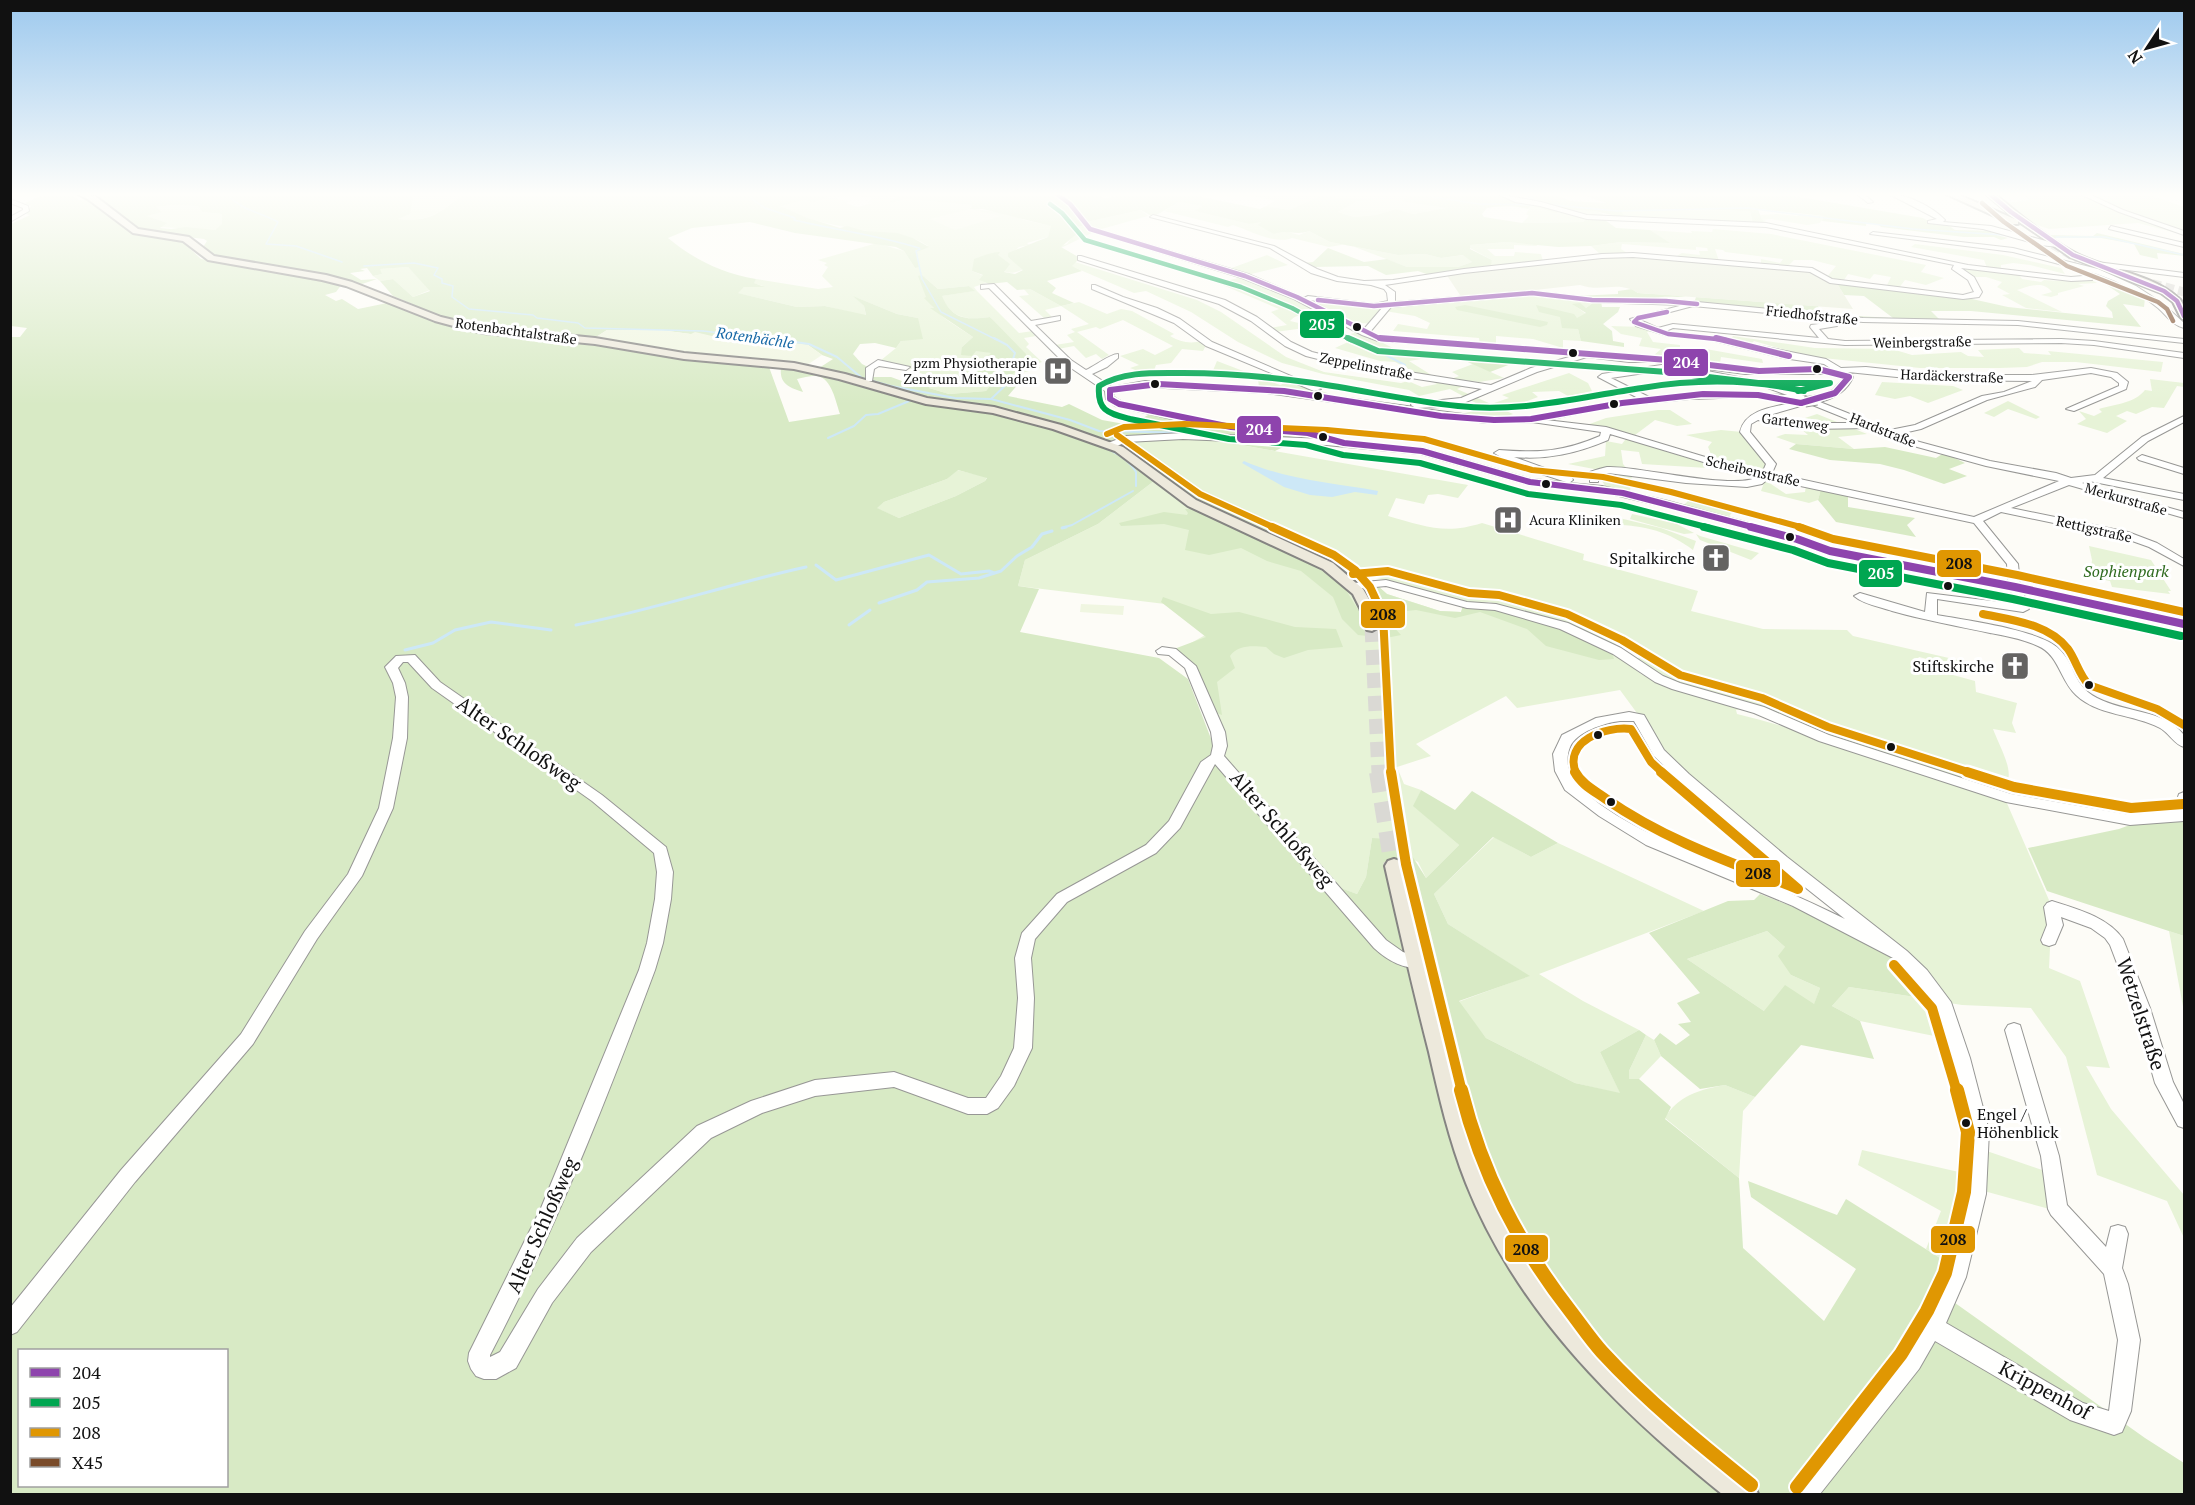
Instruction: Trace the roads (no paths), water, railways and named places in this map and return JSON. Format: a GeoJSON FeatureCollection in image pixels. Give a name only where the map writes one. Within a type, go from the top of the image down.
{"type":"FeatureCollection","features":[{"type":"Feature","properties":{"kind":"main road","name":"Rotenbachtalstraße"},"geometry":{"type":"LineString","coordinates":[[250,264],[323,276],[376,293],[438,319],[461,325],[606,343],[684,356],[794,366],[869,382],[937,403],[1008,413],[1057,427],[1127,454],[1168,488],[1212,514],[1319,560],[1354,586]]}},
{"type":"Feature","properties":{"kind":"main road"},"geometry":{"type":"LineString","coordinates":[[2097,264],[2146,282],[2181,302],[2184,316]]}},
{"type":"Feature","properties":{"kind":"main road"},"geometry":{"type":"LineString","coordinates":[[1354,586],[1368,608],[1372,627]]}},
{"type":"Feature","properties":{"kind":"main road"},"geometry":{"type":"LineString","coordinates":[[1394,866],[1416,962],[1466,1151],[1485,1200],[1512,1252],[1569,1332],[1618,1386],[1674,1438],[1744,1494]]}},
{"type":"Feature","properties":{"kind":"street","name":"Zeppelinstraße"},"geometry":{"type":"LineString","coordinates":[[1101,264],[1222,302],[1254,319],[1288,344],[1310,354],[1365,368],[1494,388]]}},
{"type":"Feature","properties":{"kind":"street"},"geometry":{"type":"LineString","coordinates":[[1211,264],[1297,297],[1381,339],[1629,359]]}},
{"type":"Feature","properties":{"kind":"street"},"geometry":{"type":"LineString","coordinates":[[1304,264],[1323,275],[1389,285],[1527,264]]}},
{"type":"Feature","properties":{"kind":"street"},"geometry":{"type":"LineString","coordinates":[[1743,264],[1812,270],[1830,281],[1963,297],[1976,295],[1978,292],[1971,279],[1955,267],[2085,279],[2090,276],[2081,270],[2084,268]]}},
{"type":"Feature","properties":{"kind":"street"},"geometry":{"type":"LineString","coordinates":[[1963,264],[2019,273]]}},
{"type":"Feature","properties":{"kind":"street"},"geometry":{"type":"LineString","coordinates":[[2069,264],[2122,279],[2161,306],[2176,322],[2184,326]]}},
{"type":"Feature","properties":{"kind":"street"},"geometry":{"type":"LineString","coordinates":[[2098,264],[2184,275]]}},
{"type":"Feature","properties":{"kind":"street"},"geometry":{"type":"LineString","coordinates":[[1365,333],[1390,305],[1392,301],[1389,285]]}},
{"type":"Feature","properties":{"kind":"street"},"geometry":{"type":"LineString","coordinates":[[984,287],[991,286],[1031,323],[1053,348],[1085,374],[1110,390],[1145,384],[1267,390],[1456,418],[1530,420],[1646,400],[1726,395],[1786,394],[1803,403]]}},
{"type":"Feature","properties":{"kind":"street"},"geometry":{"type":"LineString","coordinates":[[1095,287],[1164,314],[1209,344],[1254,365],[1317,389],[1378,405],[1441,404],[1463,400],[1534,370],[1587,354]]}},
{"type":"Feature","properties":{"kind":"street","name":"Friedhofstraße"},"geometry":{"type":"LineString","coordinates":[[1297,297],[1356,305],[1390,305],[1532,293],[1592,300],[1697,304],[1863,321],[1980,321],[2184,341]]}},
{"type":"Feature","properties":{"kind":"street","name":"Hardäckerstraße"},"geometry":{"type":"LineString","coordinates":[[1697,304],[1634,319],[1639,324],[1675,335],[1723,339],[1783,355],[1911,376],[1983,379],[2039,378],[2093,371],[2116,377],[2124,382],[2123,387],[2071,409]]}},
{"type":"Feature","properties":{"kind":"street"},"geometry":{"type":"LineString","coordinates":[[1031,323],[1057,318]]}},
{"type":"Feature","properties":{"kind":"street"},"geometry":{"type":"LineString","coordinates":[[1826,342],[1814,327],[1863,321]]}},
{"type":"Feature","properties":{"kind":"street","name":"Weinbergstraße"},"geometry":{"type":"LineString","coordinates":[[1660,330],[1673,326],[1826,342],[2061,341],[2094,343],[2184,356]]}},
{"type":"Feature","properties":{"kind":"street"},"geometry":{"type":"LineString","coordinates":[[1085,374],[1104,365],[1115,356]]}},
{"type":"Feature","properties":{"kind":"street","name":"Hardäckerstraße"},"geometry":{"type":"LineString","coordinates":[[1629,359],[1655,359],[1745,371],[1839,371],[1853,368]]}},
{"type":"Feature","properties":{"kind":"street","name":"Hardstraße"},"geometry":{"type":"LineString","coordinates":[[1629,359],[1766,385],[1913,443],[1963,457],[2056,476],[2068,481]]}},
{"type":"Feature","properties":{"kind":"street"},"geometry":{"type":"LineString","coordinates":[[869,382],[870,368],[878,363],[906,367]]}},
{"type":"Feature","properties":{"kind":"street"},"geometry":{"type":"LineString","coordinates":[[1602,489],[1594,480],[1593,474],[1608,470],[1686,480],[1747,484],[1758,482],[1766,475],[1771,464],[1744,432],[1747,423],[1755,417],[1817,400],[1837,392],[1849,380],[1849,377],[1829,363]]}},
{"type":"Feature","properties":{"kind":"street"},"geometry":{"type":"LineString","coordinates":[[1646,400],[1602,377],[1668,367]]}},
{"type":"Feature","properties":{"kind":"street"},"geometry":{"type":"LineString","coordinates":[[1889,433],[1918,428],[1985,398],[2032,385],[2039,378]]}},
{"type":"Feature","properties":{"kind":"street"},"geometry":{"type":"LineString","coordinates":[[1110,390],[1109,396],[1113,401],[1174,417],[1253,430],[1334,438],[1344,443]]}},
{"type":"Feature","properties":{"kind":"street","name":"Gartenweg"},"geometry":{"type":"LineString","coordinates":[[1755,417],[1811,426],[1872,426]]}},
{"type":"Feature","properties":{"kind":"street"},"geometry":{"type":"LineString","coordinates":[[2092,479],[2145,439],[2184,419]]}},
{"type":"Feature","properties":{"kind":"street","name":"Scheibenstraße"},"geometry":{"type":"LineString","coordinates":[[1530,420],[1606,430],[1711,462],[1978,521]]}},
{"type":"Feature","properties":{"kind":"street"},"geometry":{"type":"LineString","coordinates":[[2164,429],[2184,433]]}},
{"type":"Feature","properties":{"kind":"street"},"geometry":{"type":"LineString","coordinates":[[1594,480],[1565,480],[1520,464],[1499,453],[1538,456],[1579,450],[1605,438],[1606,430]]}},
{"type":"Feature","properties":{"kind":"street"},"geometry":{"type":"LineString","coordinates":[[1111,446],[1126,439],[1150,436],[1344,443],[1422,451],[1530,482],[1602,489],[1668,504],[1822,546],[1830,551],[2184,618]]}},
{"type":"Feature","properties":{"kind":"street"},"geometry":{"type":"LineString","coordinates":[[2142,458],[2184,471]]}},
{"type":"Feature","properties":{"kind":"street"},"geometry":{"type":"LineString","coordinates":[[1931,616],[1931,595],[2023,609],[2014,584],[2012,564],[1978,521],[1979,518],[2068,481],[2092,479],[2184,497]]}},
{"type":"Feature","properties":{"kind":"street","name":"Merkurstraße"},"geometry":{"type":"LineString","coordinates":[[2068,481],[2184,515]]}},
{"type":"Feature","properties":{"kind":"street","name":"Rettigstraße"},"geometry":{"type":"LineString","coordinates":[[1999,509],[2124,534],[2153,545],[2184,562]]}},
{"type":"Feature","properties":{"kind":"street"},"geometry":{"type":"LineString","coordinates":[[1354,586],[1386,583],[1467,605],[1496,607],[1564,626],[1617,651],[1659,679],[1676,686],[1759,710],[1824,738],[1965,786],[2011,798],[2130,820],[2184,816]]}},
{"type":"Feature","properties":{"kind":"street"},"geometry":{"type":"LineString","coordinates":[[2014,584],[2184,624]]}},
{"type":"Feature","properties":{"kind":"street"},"geometry":{"type":"LineString","coordinates":[[1860,596],[1884,606],[2019,636],[2051,647],[2058,654],[2070,684],[2078,693],[2094,702],[2168,728],[2184,743]]}},
{"type":"Feature","properties":{"kind":"street","name":"Alter Schloßweg"},"geometry":{"type":"LineString","coordinates":[[10,1325],[129,1176],[247,1039],[311,935],[354,876],[386,808],[400,738],[402,697],[399,683],[391,667],[400,659],[411,658],[436,685],[588,791],[635,828],[661,850],[665,872],[657,932],[647,970],[551,1209],[510,1298],[480,1353],[479,1361],[484,1368],[495,1368],[508,1360],[545,1296],[584,1245],[704,1132],[757,1107],[815,1088],[894,1079],[968,1106],[987,1106],[992,1103],[1008,1081],[1023,1048],[1026,998],[1023,958],[1028,937],[1062,898],[1151,849],[1175,824],[1208,762],[1217,757],[1380,944],[1390,954],[1400,959],[1416,962]]}},
{"type":"Feature","properties":{"kind":"street"},"geometry":{"type":"LineString","coordinates":[[1194,677],[1218,732],[1220,746],[1217,757]]}},
{"type":"Feature","properties":{"kind":"street"},"geometry":{"type":"LineString","coordinates":[[1806,1494],[1911,1361],[1932,1327],[1956,1277],[1976,1194],[1980,1131],[1961,1058],[1942,1002],[1921,975],[1901,956],[1782,861],[1684,777],[1659,753],[1639,718],[1629,715],[1613,717],[1593,724],[1567,738],[1560,754],[1562,771],[1570,787],[1604,813],[1651,841],[1834,919],[1901,956]]}},
{"type":"Feature","properties":{"kind":"street"},"geometry":{"type":"LineString","coordinates":[[2169,818],[2180,810],[2184,797]]}},
{"type":"Feature","properties":{"kind":"street","name":"Wetzelstraße"},"geometry":{"type":"LineString","coordinates":[[2049,940],[2055,925],[2052,907],[2097,924],[2111,934],[2117,943],[2142,1008],[2164,1083],[2184,1120]]}},
{"type":"Feature","properties":{"kind":"street","name":"Krippenhof"},"geometry":{"type":"LineString","coordinates":[[1932,1327],[2078,1412],[2114,1424],[2120,1411],[2128,1340],[2118,1284],[2112,1268],[2058,1209],[2050,1156],[2014,1030]]}},
{"type":"Feature","properties":{"kind":"street","name":"Krippenhof"},"geometry":{"type":"LineString","coordinates":[[2112,1268],[2118,1234]]}},
{"type":"Feature","properties":{"kind":"water"},"geometry":{"type":"Polygon","coordinates":[[[1244,461],[1293,477],[1378,491],[1377,495],[1355,492],[1332,497],[1310,495],[1284,487],[1242,463],[1244,461]]]}},
{"type":"Feature","properties":{"kind":"waterway","name":"Rotenbächle"},"geometry":{"type":"LineString","coordinates":[[364,266],[393,264]]}},
{"type":"Feature","properties":{"kind":"waterway","name":"Rotenbächle"},"geometry":{"type":"LineString","coordinates":[[420,264],[438,268],[434,275],[442,279],[442,283],[453,286],[452,297],[469,309],[533,315],[537,318],[578,323],[585,328],[703,331],[780,340]]}},
{"type":"Feature","properties":{"kind":"waterway"},"geometry":{"type":"LineString","coordinates":[[919,264],[922,279],[941,312],[997,340]]}},
{"type":"Feature","properties":{"kind":"waterway","name":"Rotenbächle"},"geometry":{"type":"LineString","coordinates":[[768,338],[780,340]]}},
{"type":"Feature","properties":{"kind":"waterway"},"geometry":{"type":"LineString","coordinates":[[991,399],[1009,382],[1005,375],[997,373],[1012,362],[1015,353],[1007,345],[994,338]]}},
{"type":"Feature","properties":{"kind":"waterway","name":"Rotenbächle"},"geometry":{"type":"LineString","coordinates":[[780,340],[809,344],[837,357],[862,378],[955,398],[991,399]]}},
{"type":"Feature","properties":{"kind":"waterway"},"geometry":{"type":"LineString","coordinates":[[1380,352],[1405,365]]}},
{"type":"Feature","properties":{"kind":"waterway"},"geometry":{"type":"LineString","coordinates":[[828,438],[854,426],[866,415],[878,414],[914,399]]}},
{"type":"Feature","properties":{"kind":"waterway","name":"Rotenbächle"},"geometry":{"type":"LineString","coordinates":[[991,399],[1070,420],[1099,431],[1199,433]]}},
{"type":"Feature","properties":{"kind":"waterway"},"geometry":{"type":"LineString","coordinates":[[1071,433],[1068,435],[1106,448],[1123,458],[1136,472],[1136,486]]}},
{"type":"Feature","properties":{"kind":"waterway"},"geometry":{"type":"LineString","coordinates":[[1066,527],[1062,528],[1072,525],[1133,491]]}},
{"type":"Feature","properties":{"kind":"waterway"},"geometry":{"type":"LineString","coordinates":[[879,603],[917,590],[927,582],[979,578],[1001,571],[1017,556],[1032,547],[1042,534],[1052,531]]}},
{"type":"Feature","properties":{"kind":"waterway"},"geometry":{"type":"LineString","coordinates":[[816,565],[836,580],[929,555],[961,574],[989,571],[994,573]]}},
{"type":"Feature","properties":{"kind":"waterway"},"geometry":{"type":"LineString","coordinates":[[576,625],[806,567]]}},
{"type":"Feature","properties":{"kind":"waterway"},"geometry":{"type":"LineString","coordinates":[[849,625],[870,610]]}},
{"type":"Feature","properties":{"kind":"waterway"},"geometry":{"type":"LineString","coordinates":[[405,650],[433,643],[455,630],[491,622],[551,630]]}},
{"type":"Feature","properties":{"kind":"tunnel"},"geometry":{"type":"LineString","coordinates":[[2139,280],[2184,292]]}},
{"type":"Feature","properties":{"kind":"tunnel"},"geometry":{"type":"LineString","coordinates":[[1372,627],[1379,773]]}},
{"type":"Feature","properties":{"kind":"tunnel"},"geometry":{"type":"LineString","coordinates":[[1379,772],[1394,866]]}},
{"type":"Feature","properties":{"kind":"place","name":"pzm Physiotherapie Zentrum Mittelbaden"},"geometry":{"type":"Point","coordinates":[1058,371]}},
{"type":"Feature","properties":{"kind":"place","name":"Acura Kliniken"},"geometry":{"type":"Point","coordinates":[1508,520]}},
{"type":"Feature","properties":{"kind":"place","name":"Spitalkirche"},"geometry":{"type":"Point","coordinates":[1716,558]}},
{"type":"Feature","properties":{"kind":"place","name":"Stiftskirche"},"geometry":{"type":"Point","coordinates":[2015,666]}},
{"type":"Feature","properties":{"kind":"place","name":"Engel / Höhenblick"},"geometry":{"type":"Point","coordinates":[1966,1123]}},
{"type":"Feature","properties":{"kind":"park label","name":"Sophienpark"},"geometry":{"type":"Point","coordinates":[2126,571]}}]}
